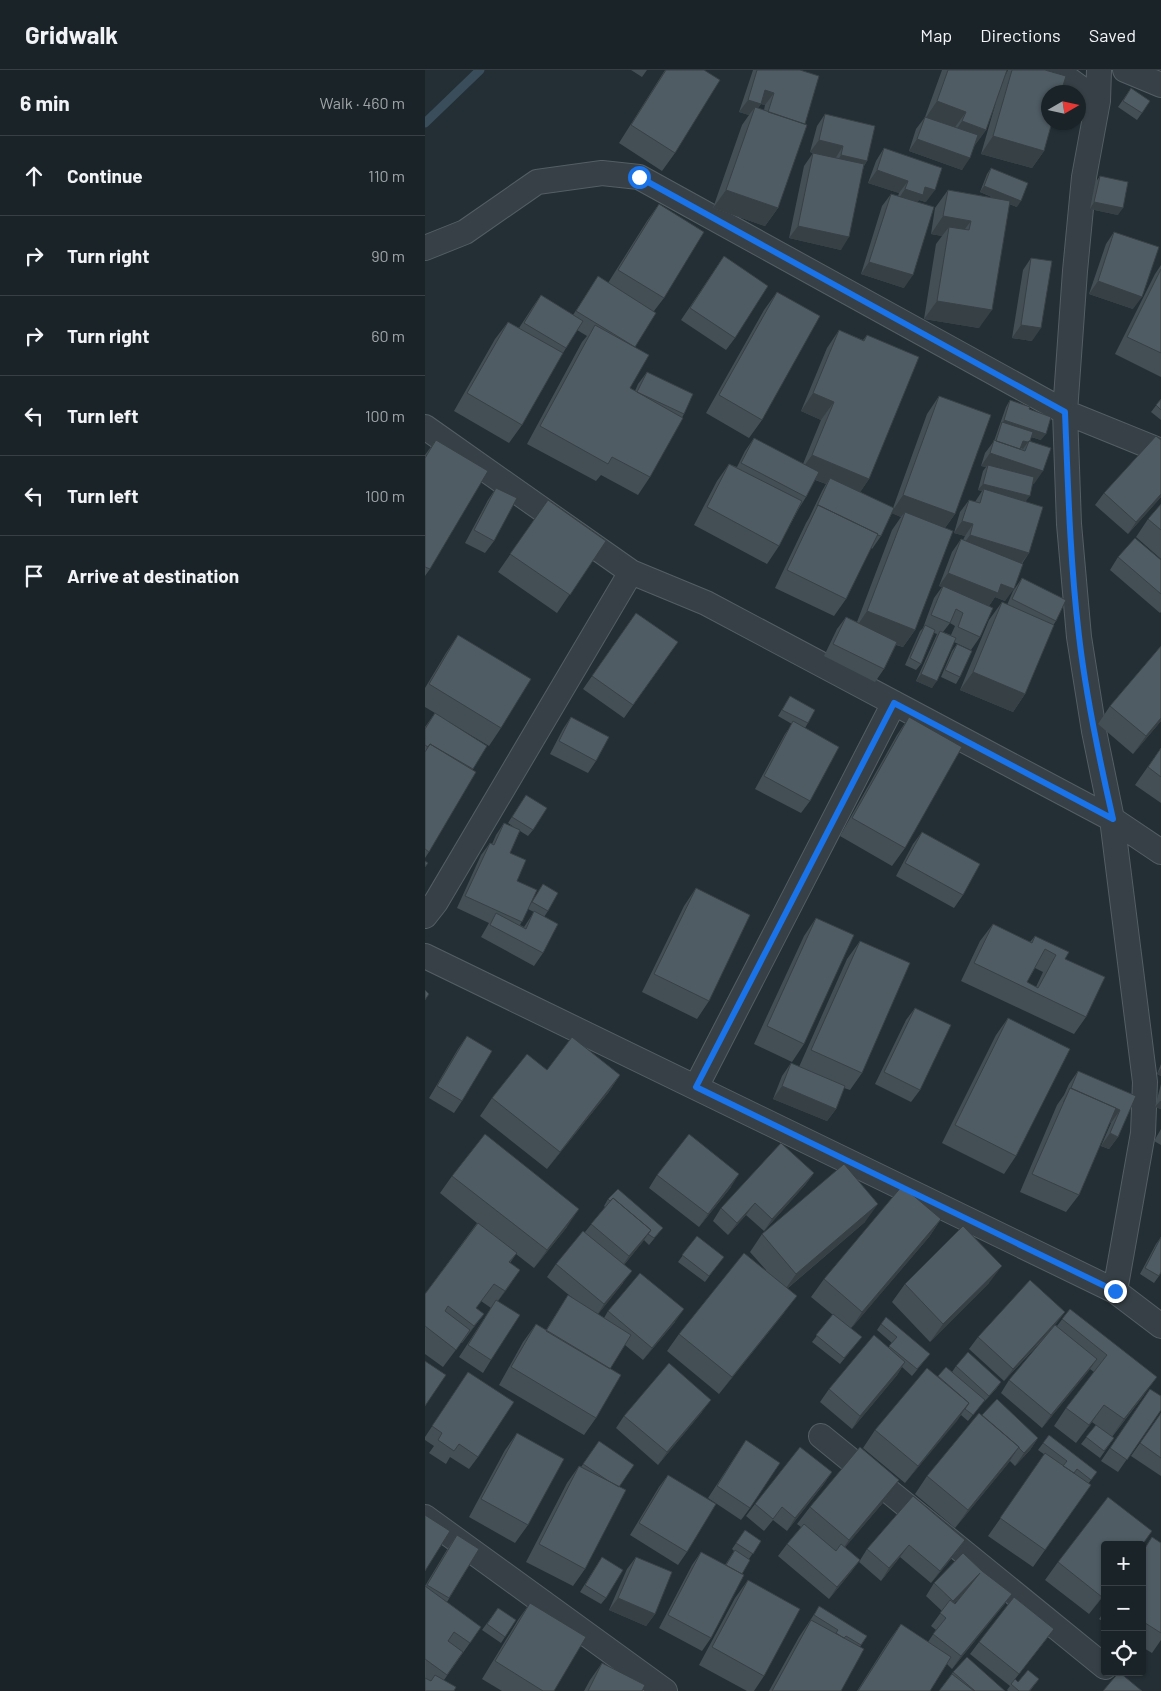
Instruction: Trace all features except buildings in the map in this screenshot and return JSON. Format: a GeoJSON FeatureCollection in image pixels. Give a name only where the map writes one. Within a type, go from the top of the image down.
{"type":"FeatureCollection","features":[{"type":"Feature","properties":{"kind":"street"},"geometry":{"type":"LineString","coordinates":[[1056,70],[1098,101]]}},
{"type":"Feature","properties":{"kind":"street"},"geometry":{"type":"LineString","coordinates":[[1099,70],[1098,101],[1084,177],[1065,412],[1069,524],[1079,636],[1093,731],[1113,819],[1145,1082],[1143,1133],[1115,1291]]}},
{"type":"Feature","properties":{"kind":"street"},"geometry":{"type":"LineString","coordinates":[[1125,70],[1161,85]]}},
{"type":"Feature","properties":{"kind":"street"},"geometry":{"type":"LineString","coordinates":[[425,248],[465,232],[537,182],[602,173],[639,177],[1065,412],[1161,451]]}},
{"type":"Feature","properties":{"kind":"street"},"geometry":{"type":"LineString","coordinates":[[425,427],[631,572],[706,603],[1113,819],[1161,852]]}},
{"type":"Feature","properties":{"kind":"street"},"geometry":{"type":"LineString","coordinates":[[425,916],[436,902],[631,572]]}},
{"type":"Feature","properties":{"kind":"street"},"geometry":{"type":"LineString","coordinates":[[696,1087],[894,703]]}},
{"type":"Feature","properties":{"kind":"street"},"geometry":{"type":"LineString","coordinates":[[425,956],[1115,1291],[1161,1326]]}},
{"type":"Feature","properties":{"kind":"street"},"geometry":{"type":"LineString","coordinates":[[821,1436],[1101,1664]]}},
{"type":"Feature","properties":{"kind":"street"},"geometry":{"type":"LineString","coordinates":[[425,1517],[665,1691]]}},
{"type":"Feature","properties":{"kind":"waterway"},"geometry":{"type":"LineString","coordinates":[[425,123],[480,70]]}},
{"type":"Feature","properties":{"kind":"route"},"geometry":{"type":"LineString","coordinates":[[639,177],[1065,412],[1069,524],[1079,636],[1093,731],[1113,819],[894,703],[696,1087],[1115,1291]]}}]}
